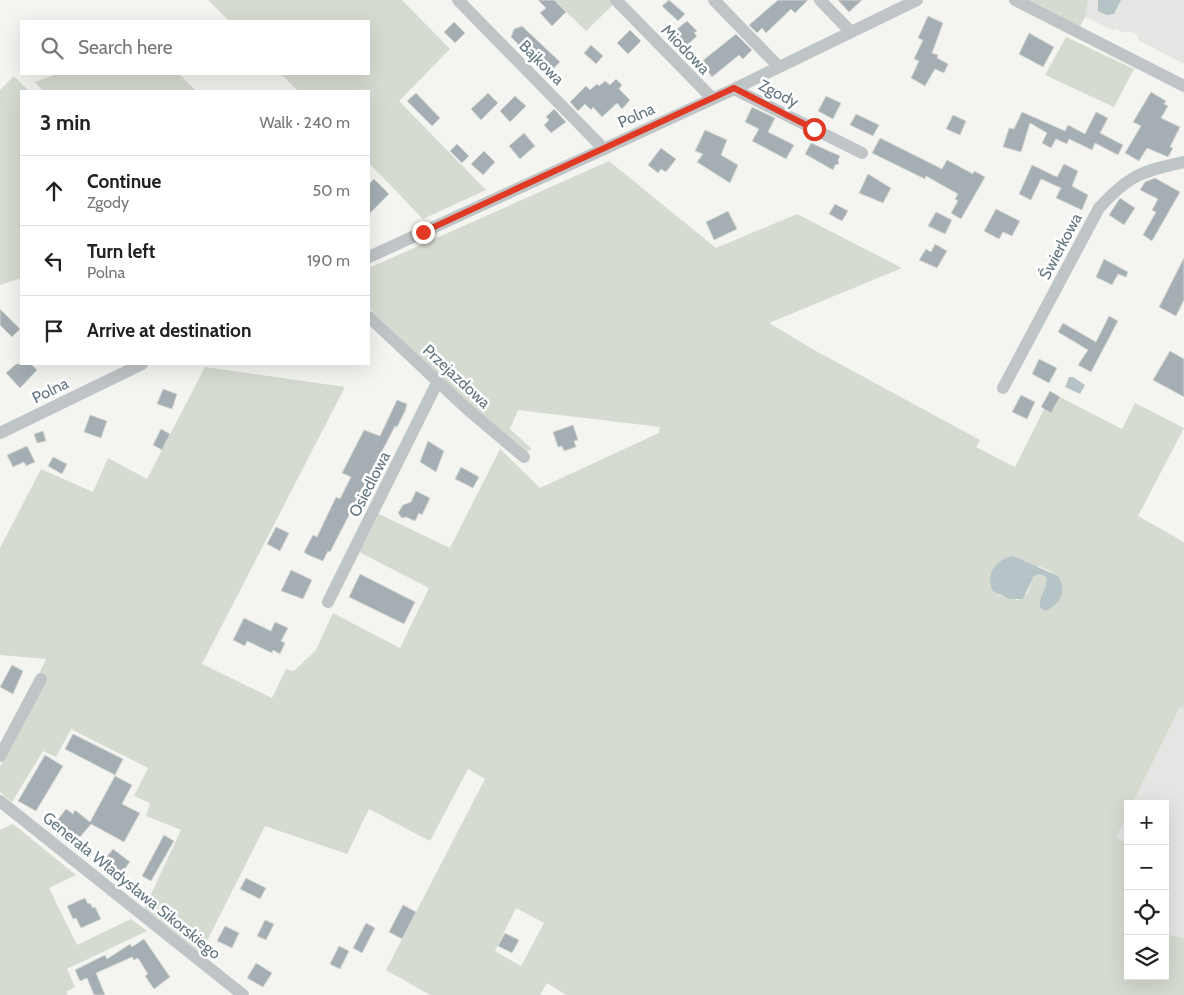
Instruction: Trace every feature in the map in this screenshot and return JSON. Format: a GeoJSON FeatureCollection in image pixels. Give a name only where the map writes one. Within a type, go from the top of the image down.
{"type":"FeatureCollection","features":[{"type":"Feature","properties":{"kind":"street","name":"Bajkowa"},"geometry":{"type":"LineString","coordinates":[[458,0],[603,148]]}},
{"type":"Feature","properties":{"kind":"street","name":"Miodowa"},"geometry":{"type":"LineString","coordinates":[[616,0],[712,98]]}},
{"type":"Feature","properties":{"kind":"street"},"geometry":{"type":"LineString","coordinates":[[714,0],[779,67]]}},
{"type":"Feature","properties":{"kind":"street"},"geometry":{"type":"LineString","coordinates":[[820,0],[851,32]]}},
{"type":"Feature","properties":{"kind":"street","name":"Polna"},"geometry":{"type":"LineString","coordinates":[[370,257],[779,67],[916,0]]}},
{"type":"Feature","properties":{"kind":"street"},"geometry":{"type":"LineString","coordinates":[[1015,0],[1184,86]]}},
{"type":"Feature","properties":{"kind":"street","name":"Zgody"},"geometry":{"type":"LineString","coordinates":[[734,88],[862,153]]}},
{"type":"Feature","properties":{"kind":"street","name":"Świerkowa"},"geometry":{"type":"LineString","coordinates":[[1003,388],[1099,208],[1119,186],[1134,176],[1184,162]]}},
{"type":"Feature","properties":{"kind":"street","name":"Przejazdowa"},"geometry":{"type":"LineString","coordinates":[[370,319],[524,457]]}},
{"type":"Feature","properties":{"kind":"street","name":"Polna"},"geometry":{"type":"LineString","coordinates":[[0,433],[140,365]]}},
{"type":"Feature","properties":{"kind":"street","name":"Osiedlowa"},"geometry":{"type":"LineString","coordinates":[[328,602],[438,381]]}},
{"type":"Feature","properties":{"kind":"street"},"geometry":{"type":"LineString","coordinates":[[0,756],[41,680]]}},
{"type":"Feature","properties":{"kind":"street","name":"Generała Władysława Sikorskiego"},"geometry":{"type":"LineString","coordinates":[[0,801],[243,995]]}},
{"type":"Feature","properties":{"kind":"shaded area"},"geometry":{"type":"Polygon","coordinates":[[[208,0],[402,0],[450,49],[399,101],[486,190],[423,219],[370,164],[370,90],[297,90],[282,75],[370,75],[370,20],[228,20],[208,0]]]}},
{"type":"Feature","properties":{"kind":"shaded area"},"geometry":{"type":"Polygon","coordinates":[[[554,0],[612,0],[615,3],[586,31],[554,0]]]}},
{"type":"Feature","properties":{"kind":"shaded area"},"geometry":{"type":"Polygon","coordinates":[[[1026,0],[1088,0],[1085,17],[1080,27],[1026,0]]]}},
{"type":"Feature","properties":{"kind":"shaded area"},"geometry":{"type":"Polygon","coordinates":[[[1088,0],[1184,0],[1184,64],[1138,40],[1138,36],[1129,31],[1125,33],[1116,29],[1112,30],[1085,17],[1088,0]]]}},
{"type":"Feature","properties":{"kind":"shaded area"},"geometry":{"type":"Polygon","coordinates":[[[1098,0],[1121,0],[1114,14],[1107,15],[1098,11],[1098,0]]]}},
{"type":"Feature","properties":{"kind":"shaded area"},"geometry":{"type":"Polygon","coordinates":[[[1066,37],[1134,69],[1114,107],[1045,75],[1066,37]]]}},
{"type":"Feature","properties":{"kind":"shaded area"},"geometry":{"type":"Polygon","coordinates":[[[53,75],[180,75],[195,90],[42,90],[35,82],[53,75]]]}},
{"type":"Feature","properties":{"kind":"shaded area"},"geometry":{"type":"Polygon","coordinates":[[[14,76],[28,90],[20,90],[20,278],[0,285],[0,90],[14,76]]]}},
{"type":"Feature","properties":{"kind":"shaded area"},"geometry":{"type":"Polygon","coordinates":[[[609,161],[716,248],[797,214],[902,268],[769,323],[816,351],[980,440],[976,447],[1015,467],[1044,409],[1051,413],[1060,397],[1122,429],[1135,403],[1184,428],[1138,516],[1184,542],[1184,709],[1180,707],[1134,800],[1124,800],[1124,821],[1116,837],[1124,842],[1124,980],[1169,980],[1169,935],[1184,938],[1184,995],[566,995],[547,983],[540,995],[430,995],[386,970],[485,779],[468,769],[430,841],[369,809],[347,854],[265,826],[201,953],[144,909],[181,830],[146,816],[150,803],[134,796],[148,768],[71,729],[56,757],[43,751],[12,802],[0,792],[0,767],[45,678],[39,674],[46,659],[0,655],[0,548],[41,469],[93,492],[108,458],[147,479],[205,367],[345,387],[202,664],[272,698],[286,669],[294,671],[316,650],[333,613],[400,648],[429,588],[359,552],[379,514],[450,548],[500,449],[540,488],[659,433],[660,427],[518,410],[510,429],[532,449],[526,452],[468,405],[370,309],[370,268],[609,161]],[[1038,566],[998,595],[1018,600],[1027,594],[1034,575],[1039,574],[1046,577],[1047,582],[1039,601],[1052,572],[1038,566]],[[516,908],[495,951],[521,966],[544,923],[516,908]]]}},
{"type":"Feature","properties":{"kind":"shaded area"},"geometry":{"type":"Polygon","coordinates":[[[1069,377],[1073,377],[1085,385],[1080,394],[1065,387],[1069,377]]]}},
{"type":"Feature","properties":{"kind":"shaded area"},"geometry":{"type":"Polygon","coordinates":[[[1013,556],[1058,576],[1062,592],[1059,601],[1055,605],[1046,611],[1040,607],[1047,581],[1046,577],[1039,574],[1034,576],[1023,599],[1009,599],[993,591],[990,579],[991,574],[997,564],[1013,556]]]}},
{"type":"Feature","properties":{"kind":"shaded area"},"geometry":{"type":"Polygon","coordinates":[[[1180,707],[1184,709],[1184,938],[1169,935],[1169,800],[1134,800],[1180,707]]]}},
{"type":"Feature","properties":{"kind":"shaded area"},"geometry":{"type":"Polygon","coordinates":[[[1124,821],[1124,842],[1116,837],[1124,821]]]}},
{"type":"Feature","properties":{"kind":"shaded area"},"geometry":{"type":"Polygon","coordinates":[[[13,824],[76,875],[49,888],[77,945],[131,919],[147,931],[67,969],[75,987],[66,992],[68,995],[0,995],[0,830],[13,824]]]}},
{"type":"Feature","properties":{"kind":"building"},"geometry":{"type":"Polygon","coordinates":[[[538,0],[554,0],[566,12],[552,26],[540,13],[546,8],[538,0]]]}},
{"type":"Feature","properties":{"kind":"building"},"geometry":{"type":"Polygon","coordinates":[[[669,0],[685,14],[678,21],[662,6],[669,0]]]}},
{"type":"Feature","properties":{"kind":"building"},"geometry":{"type":"Polygon","coordinates":[[[778,0],[808,0],[795,13],[791,9],[766,33],[762,28],[757,33],[749,25],[778,0]]]}},
{"type":"Feature","properties":{"kind":"building"},"geometry":{"type":"Polygon","coordinates":[[[838,0],[862,0],[849,12],[838,0]]]}},
{"type":"Feature","properties":{"kind":"building"},"geometry":{"type":"Polygon","coordinates":[[[928,16],[943,23],[932,53],[938,55],[937,58],[948,64],[944,73],[935,69],[925,86],[911,78],[919,61],[914,59],[923,40],[918,38],[928,16]]]}},
{"type":"Feature","properties":{"kind":"building"},"geometry":{"type":"Polygon","coordinates":[[[687,21],[697,31],[694,33],[697,36],[684,48],[676,39],[682,34],[677,29],[687,21]]]}},
{"type":"Feature","properties":{"kind":"building"},"geometry":{"type":"Polygon","coordinates":[[[454,22],[465,33],[455,43],[444,32],[454,22]]]}},
{"type":"Feature","properties":{"kind":"building"},"geometry":{"type":"Polygon","coordinates":[[[522,26],[560,62],[552,70],[532,50],[528,54],[511,37],[514,29],[522,26]]]}},
{"type":"Feature","properties":{"kind":"building"},"geometry":{"type":"Polygon","coordinates":[[[630,30],[641,41],[628,54],[617,43],[630,30]]]}},
{"type":"Feature","properties":{"kind":"building"},"geometry":{"type":"Polygon","coordinates":[[[1029,33],[1054,47],[1043,67],[1019,54],[1029,33]]]}},
{"type":"Feature","properties":{"kind":"building"},"geometry":{"type":"Polygon","coordinates":[[[736,34],[752,50],[743,59],[739,55],[712,77],[701,62],[736,34]]]}},
{"type":"Feature","properties":{"kind":"building"},"geometry":{"type":"Polygon","coordinates":[[[591,45],[603,56],[596,64],[584,53],[591,45]]]}},
{"type":"Feature","properties":{"kind":"building"},"geometry":{"type":"Polygon","coordinates":[[[616,79],[622,85],[619,89],[630,100],[622,109],[617,103],[602,117],[593,107],[591,110],[585,104],[578,111],[570,102],[586,86],[590,90],[597,84],[599,86],[605,81],[610,85],[616,79]]]}},
{"type":"Feature","properties":{"kind":"building"},"geometry":{"type":"Polygon","coordinates":[[[1151,92],[1166,101],[1164,104],[1168,106],[1161,118],[1180,127],[1170,147],[1173,148],[1168,157],[1147,148],[1139,161],[1125,153],[1141,126],[1133,122],[1151,92]]]}},
{"type":"Feature","properties":{"kind":"building"},"geometry":{"type":"Polygon","coordinates":[[[416,93],[440,118],[432,126],[407,101],[416,93]]]}},
{"type":"Feature","properties":{"kind":"building"},"geometry":{"type":"Polygon","coordinates":[[[488,93],[498,103],[481,120],[471,109],[488,93]]]}},
{"type":"Feature","properties":{"kind":"building"},"geometry":{"type":"Polygon","coordinates":[[[515,96],[526,106],[510,122],[500,111],[515,96]]]}},
{"type":"Feature","properties":{"kind":"building"},"geometry":{"type":"Polygon","coordinates":[[[826,96],[841,103],[833,119],[818,111],[826,96]]]}},
{"type":"Feature","properties":{"kind":"building"},"geometry":{"type":"Polygon","coordinates":[[[752,107],[775,118],[768,132],[794,145],[786,159],[752,141],[759,129],[745,122],[752,107]]]}},
{"type":"Feature","properties":{"kind":"building"},"geometry":{"type":"Polygon","coordinates":[[[554,109],[566,122],[551,133],[544,125],[549,120],[546,117],[554,109]]]}},
{"type":"Feature","properties":{"kind":"building"},"geometry":{"type":"Polygon","coordinates":[[[1022,112],[1065,131],[1068,125],[1085,134],[1096,112],[1108,118],[1100,133],[1123,145],[1118,155],[1095,143],[1092,150],[1069,139],[1067,144],[1056,139],[1051,148],[1042,143],[1047,133],[1030,123],[1021,152],[1003,147],[1009,128],[1014,129],[1022,112]]]}},
{"type":"Feature","properties":{"kind":"building"},"geometry":{"type":"Polygon","coordinates":[[[856,114],[879,125],[873,136],[850,125],[856,114]]]}},
{"type":"Feature","properties":{"kind":"building"},"geometry":{"type":"Polygon","coordinates":[[[953,115],[966,121],[960,135],[946,129],[953,115]]]}},
{"type":"Feature","properties":{"kind":"building"},"geometry":{"type":"Polygon","coordinates":[[[705,130],[727,140],[721,155],[738,165],[730,183],[697,162],[703,154],[695,151],[705,130]]]}},
{"type":"Feature","properties":{"kind":"building"},"geometry":{"type":"Polygon","coordinates":[[[524,133],[535,146],[520,159],[509,146],[524,133]]]}},
{"type":"Feature","properties":{"kind":"building"},"geometry":{"type":"Polygon","coordinates":[[[880,138],[942,169],[947,160],[973,174],[974,171],[985,177],[961,219],[951,213],[958,201],[955,199],[958,194],[926,176],[925,179],[872,153],[880,138]]]}},
{"type":"Feature","properties":{"kind":"building"},"geometry":{"type":"Polygon","coordinates":[[[811,143],[840,156],[839,164],[835,165],[833,170],[805,154],[811,143]]]}},
{"type":"Feature","properties":{"kind":"building"},"geometry":{"type":"Polygon","coordinates":[[[457,144],[469,156],[462,163],[450,151],[457,144]]]}},
{"type":"Feature","properties":{"kind":"building"},"geometry":{"type":"Polygon","coordinates":[[[661,148],[676,159],[666,172],[661,169],[658,173],[648,165],[661,148]]]}},
{"type":"Feature","properties":{"kind":"building"},"geometry":{"type":"Polygon","coordinates":[[[484,151],[495,162],[483,175],[471,164],[484,151]]]}},
{"type":"Feature","properties":{"kind":"building"},"geometry":{"type":"Polygon","coordinates":[[[1064,164],[1078,171],[1072,186],[1088,195],[1082,210],[1056,198],[1061,188],[1041,179],[1031,200],[1019,194],[1032,165],[1057,177],[1064,164]]]}},
{"type":"Feature","properties":{"kind":"building"},"geometry":{"type":"Polygon","coordinates":[[[868,174],[891,188],[883,203],[859,193],[868,174]]]}},
{"type":"Feature","properties":{"kind":"building"},"geometry":{"type":"Polygon","coordinates":[[[1155,178],[1180,192],[1152,241],[1143,235],[1156,212],[1152,210],[1158,199],[1140,190],[1145,182],[1155,178]]]}},
{"type":"Feature","properties":{"kind":"building"},"geometry":{"type":"Polygon","coordinates":[[[374,179],[389,194],[370,213],[370,183],[374,179]]]}},
{"type":"Feature","properties":{"kind":"building"},"geometry":{"type":"Polygon","coordinates":[[[1120,198],[1135,208],[1124,225],[1109,215],[1120,198]]]}},
{"type":"Feature","properties":{"kind":"building"},"geometry":{"type":"Polygon","coordinates":[[[835,204],[848,211],[842,221],[829,214],[835,204]]]}},
{"type":"Feature","properties":{"kind":"building"},"geometry":{"type":"Polygon","coordinates":[[[996,209],[1020,221],[1012,236],[1003,232],[999,239],[984,231],[996,209]]]}},
{"type":"Feature","properties":{"kind":"building"},"geometry":{"type":"Polygon","coordinates":[[[728,211],[737,229],[714,240],[706,222],[728,211]]]}},
{"type":"Feature","properties":{"kind":"building"},"geometry":{"type":"Polygon","coordinates":[[[936,212],[952,220],[945,234],[928,226],[936,212]]]}},
{"type":"Feature","properties":{"kind":"building"},"geometry":{"type":"Polygon","coordinates":[[[935,244],[947,251],[937,268],[919,260],[926,249],[931,252],[935,244]]]}},
{"type":"Feature","properties":{"kind":"building"},"geometry":{"type":"Polygon","coordinates":[[[1184,258],[1184,300],[1176,316],[1159,307],[1184,258]]]}},
{"type":"Feature","properties":{"kind":"building"},"geometry":{"type":"Polygon","coordinates":[[[1104,259],[1128,272],[1126,277],[1118,274],[1112,285],[1096,277],[1104,259]]]}},
{"type":"Feature","properties":{"kind":"building"},"geometry":{"type":"Polygon","coordinates":[[[0,309],[20,329],[12,337],[0,325],[0,309]]]}},
{"type":"Feature","properties":{"kind":"building"},"geometry":{"type":"Polygon","coordinates":[[[1109,316],[1118,321],[1091,372],[1078,365],[1088,350],[1058,332],[1063,323],[1096,342],[1109,316]]]}},
{"type":"Feature","properties":{"kind":"building"},"geometry":{"type":"Polygon","coordinates":[[[1170,351],[1184,359],[1184,397],[1153,380],[1170,351]]]}},
{"type":"Feature","properties":{"kind":"building"},"geometry":{"type":"Polygon","coordinates":[[[1039,359],[1057,368],[1049,383],[1032,374],[1039,359]]]}},
{"type":"Feature","properties":{"kind":"building"},"geometry":{"type":"Polygon","coordinates":[[[16,364],[32,365],[37,370],[20,388],[6,373],[16,364]]]}},
{"type":"Feature","properties":{"kind":"building"},"geometry":{"type":"Polygon","coordinates":[[[163,389],[177,394],[172,409],[157,404],[163,389]]]}},
{"type":"Feature","properties":{"kind":"building"},"geometry":{"type":"Polygon","coordinates":[[[1050,391],[1060,397],[1051,413],[1041,407],[1050,391]]]}},
{"type":"Feature","properties":{"kind":"building"},"geometry":{"type":"Polygon","coordinates":[[[1021,395],[1035,402],[1027,419],[1012,412],[1021,395]]]}},
{"type":"Feature","properties":{"kind":"building"},"geometry":{"type":"Polygon","coordinates":[[[397,400],[407,404],[405,411],[397,427],[395,426],[330,552],[328,551],[323,561],[308,555],[304,552],[313,535],[317,537],[336,497],[340,499],[351,477],[342,473],[364,430],[380,436],[397,400]]]}},
{"type":"Feature","properties":{"kind":"building"},"geometry":{"type":"Polygon","coordinates":[[[90,415],[107,421],[101,438],[84,432],[90,415]]]}},
{"type":"Feature","properties":{"kind":"building"},"geometry":{"type":"Polygon","coordinates":[[[573,425],[578,440],[574,441],[576,447],[564,451],[562,446],[558,447],[553,432],[573,425]]]}},
{"type":"Feature","properties":{"kind":"building"},"geometry":{"type":"Polygon","coordinates":[[[161,429],[170,434],[162,450],[153,445],[161,429]]]}},
{"type":"Feature","properties":{"kind":"building"},"geometry":{"type":"Polygon","coordinates":[[[43,431],[46,441],[37,443],[34,434],[43,431]]]}},
{"type":"Feature","properties":{"kind":"building"},"geometry":{"type":"Polygon","coordinates":[[[428,441],[444,451],[436,472],[420,462],[428,441]]]}},
{"type":"Feature","properties":{"kind":"building"},"geometry":{"type":"Polygon","coordinates":[[[27,446],[35,462],[26,466],[24,462],[13,467],[7,455],[27,446]]]}},
{"type":"Feature","properties":{"kind":"building"},"geometry":{"type":"Polygon","coordinates":[[[53,457],[67,464],[62,474],[48,466],[53,457]]]}},
{"type":"Feature","properties":{"kind":"building"},"geometry":{"type":"Polygon","coordinates":[[[461,467],[479,477],[473,488],[455,479],[461,467]]]}},
{"type":"Feature","properties":{"kind":"building"},"geometry":{"type":"Polygon","coordinates":[[[416,491],[430,498],[422,515],[419,513],[415,521],[406,517],[402,518],[398,513],[403,505],[411,502],[416,491]]]}},
{"type":"Feature","properties":{"kind":"building"},"geometry":{"type":"Polygon","coordinates":[[[276,527],[289,533],[280,551],[267,544],[276,527]]]}},
{"type":"Feature","properties":{"kind":"building"},"geometry":{"type":"Polygon","coordinates":[[[291,570],[312,580],[303,599],[281,591],[291,570]]]}},
{"type":"Feature","properties":{"kind":"building"},"geometry":{"type":"Polygon","coordinates":[[[360,574],[415,602],[404,624],[349,597],[360,574]]]}},
{"type":"Feature","properties":{"kind":"building"},"geometry":{"type":"Polygon","coordinates":[[[244,618],[271,631],[275,622],[288,628],[281,641],[285,643],[280,654],[273,650],[272,653],[247,641],[245,646],[233,640],[244,618]]]}},
{"type":"Feature","properties":{"kind":"building"},"geometry":{"type":"Polygon","coordinates":[[[12,665],[23,671],[13,694],[0,687],[12,665]]]}},
{"type":"Feature","properties":{"kind":"building"},"geometry":{"type":"Polygon","coordinates":[[[73,734],[123,759],[115,775],[65,749],[73,734]]]}},
{"type":"Feature","properties":{"kind":"building"},"geometry":{"type":"Polygon","coordinates":[[[45,755],[63,766],[36,811],[18,801],[45,755]]]}},
{"type":"Feature","properties":{"kind":"building"},"geometry":{"type":"Polygon","coordinates":[[[115,776],[132,785],[122,804],[140,813],[124,842],[91,824],[75,843],[53,826],[66,809],[73,814],[75,810],[90,822],[115,776]]]}},
{"type":"Feature","properties":{"kind":"building"},"geometry":{"type":"Polygon","coordinates":[[[164,835],[174,841],[151,881],[142,876],[164,835]]]}},
{"type":"Feature","properties":{"kind":"building"},"geometry":{"type":"Polygon","coordinates":[[[113,849],[130,862],[118,877],[101,864],[113,849]]]}},
{"type":"Feature","properties":{"kind":"building"},"geometry":{"type":"Polygon","coordinates":[[[246,878],[266,888],[260,899],[240,889],[246,878]]]}},
{"type":"Feature","properties":{"kind":"building"},"geometry":{"type":"Polygon","coordinates":[[[85,898],[88,904],[90,903],[93,908],[95,907],[101,919],[81,928],[76,918],[73,919],[67,906],[85,898]]]}},
{"type":"Feature","properties":{"kind":"building"},"geometry":{"type":"Polygon","coordinates":[[[403,905],[416,912],[402,939],[389,932],[403,905]]]}},
{"type":"Feature","properties":{"kind":"building"},"geometry":{"type":"Polygon","coordinates":[[[265,920],[274,924],[266,940],[257,936],[265,920]]]}},
{"type":"Feature","properties":{"kind":"building"},"geometry":{"type":"Polygon","coordinates":[[[366,923],[375,928],[362,953],[353,948],[366,923]]]}},
{"type":"Feature","properties":{"kind":"building"},"geometry":{"type":"Polygon","coordinates":[[[225,926],[239,933],[232,948],[217,941],[225,926]]]}},
{"type":"Feature","properties":{"kind":"building"},"geometry":{"type":"Polygon","coordinates":[[[505,933],[519,940],[512,953],[498,946],[505,933]]]}},
{"type":"Feature","properties":{"kind":"building"},"geometry":{"type":"Polygon","coordinates":[[[144,939],[170,977],[154,989],[145,976],[148,974],[138,958],[134,960],[132,957],[96,973],[105,995],[94,995],[87,978],[80,981],[75,970],[105,955],[107,959],[130,944],[132,947],[144,939]]]}},
{"type":"Feature","properties":{"kind":"building"},"geometry":{"type":"Polygon","coordinates":[[[339,946],[349,951],[340,969],[330,964],[339,946]]]}},
{"type":"Feature","properties":{"kind":"building"},"geometry":{"type":"Polygon","coordinates":[[[256,963],[272,973],[263,987],[247,978],[256,963]]]}},
{"type":"Feature","properties":{"kind":"route"},"geometry":{"type":"LineString","coordinates":[[423,232],[734,88],[814,129]]}}]}
